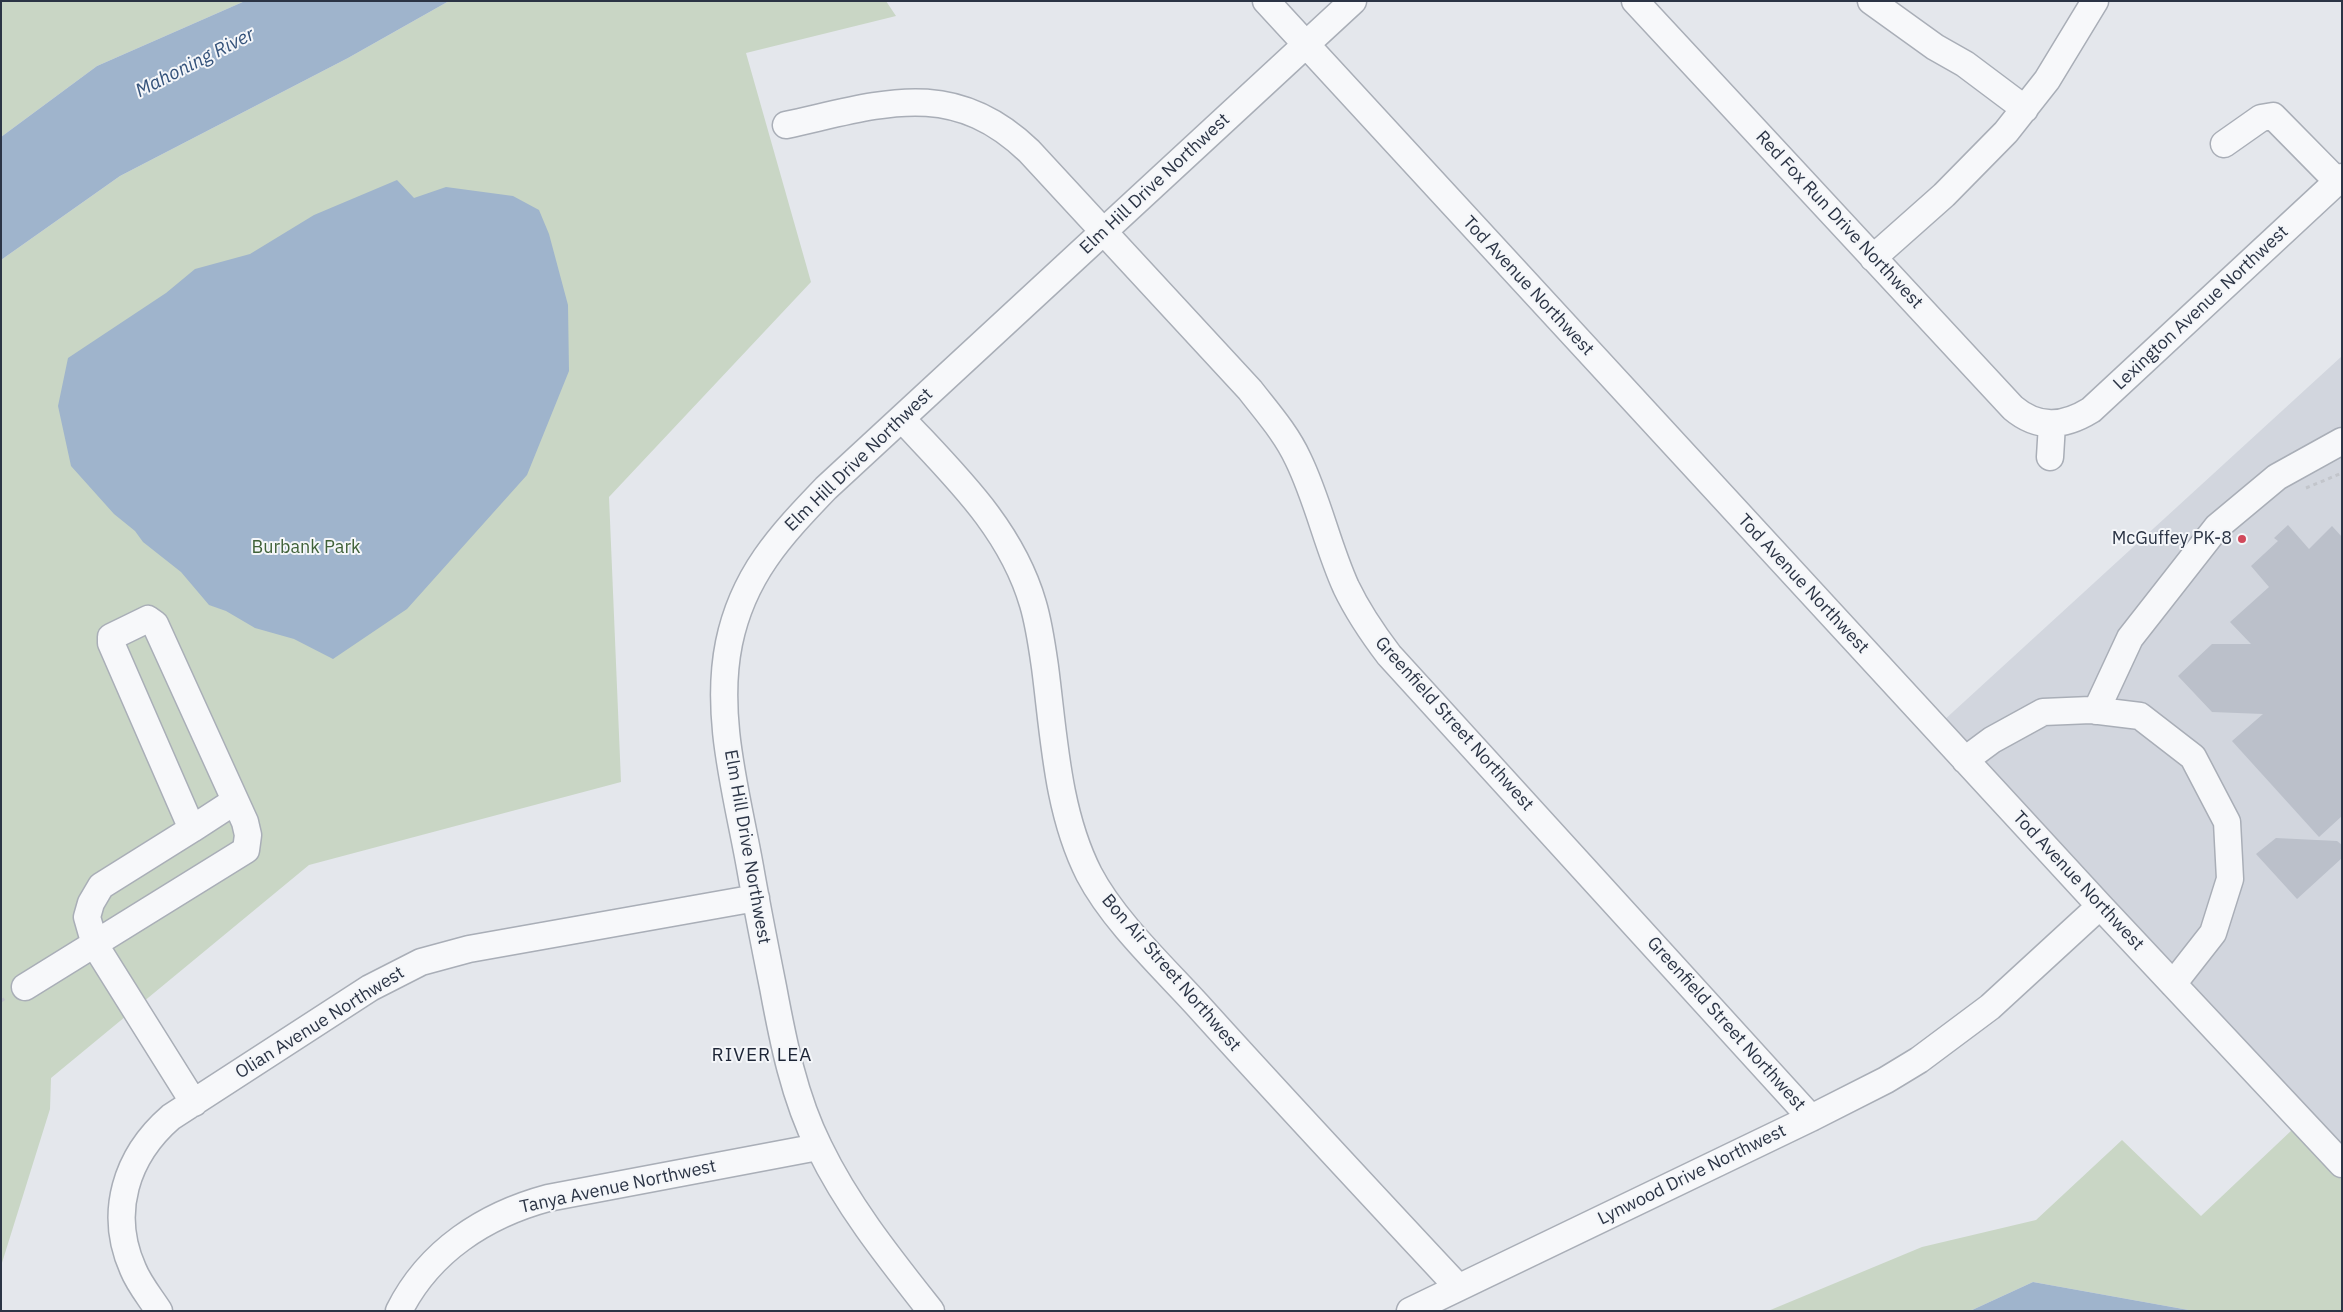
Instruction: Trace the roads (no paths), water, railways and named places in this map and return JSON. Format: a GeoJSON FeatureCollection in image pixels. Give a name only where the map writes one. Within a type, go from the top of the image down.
{"type":"FeatureCollection","features":[{"type":"Feature","properties":{"kind":"street","name":"Tod Avenue Northwest"},"geometry":{"type":"LineString","coordinates":[[1266,1],[2100,906],[2342,1164]]}},
{"type":"Feature","properties":{"kind":"street","name":"Elm Hill Drive Northwest"},"geometry":{"type":"LineString","coordinates":[[931,1311],[876,1242],[818,1147],[805,1114],[786,1052],[756,898],[724,713],[725,668],[736,620],[755,574],[783,533],[826,488],[1353,1]]}},
{"type":"Feature","properties":{"kind":"street","name":"Red Fox Run Drive Northwest"},"geometry":{"type":"LineString","coordinates":[[1635,1],[2014,408],[2032,420],[2052,424]]}},
{"type":"Feature","properties":{"kind":"street"},"geometry":{"type":"LineString","coordinates":[[1871,1],[1935,47],[1965,64],[2025,109]]}},
{"type":"Feature","properties":{"kind":"street"},"geometry":{"type":"LineString","coordinates":[[1874,258],[1977,163],[2025,109],[2046,80],[2095,1]]}},
{"type":"Feature","properties":{"kind":"street","name":"Greenfield Street Northwest"},"geometry":{"type":"LineString","coordinates":[[786,126],[897,102],[930,102],[964,110],[991,121],[1018,140],[1250,390],[1280,428],[1297,456],[1311,486],[1334,558],[1347,589],[1366,623],[1389,655],[1811,1118]]}},
{"type":"Feature","properties":{"kind":"street"},"geometry":{"type":"LineString","coordinates":[[2224,144],[2261,118],[2273,116],[2339,179]]}},
{"type":"Feature","properties":{"kind":"street","name":"Lexington Avenue Northwest"},"geometry":{"type":"LineString","coordinates":[[2052,424],[2073,421],[2091,410],[2339,179]]}},
{"type":"Feature","properties":{"kind":"street","name":"Bon Air Street Northwest"},"geometry":{"type":"LineString","coordinates":[[902,419],[991,518],[1009,546],[1024,576],[1040,630],[1068,819],[1080,855],[1100,892],[1126,925],[1204,1012],[1458,1287]]}},
{"type":"Feature","properties":{"kind":"street"},"geometry":{"type":"LineString","coordinates":[[2050,456],[2052,424]]}},
{"type":"Feature","properties":{"kind":"street"},"geometry":{"type":"LineString","coordinates":[[2096,711],[2130,638],[2217,527],[2277,478],[2342,441]]}},
{"type":"Feature","properties":{"kind":"street"},"geometry":{"type":"LineString","coordinates":[[25,987],[246,850],[248,835],[245,822],[155,624],[148,619],[111,637],[111,643],[192,828]]}},
{"type":"Feature","properties":{"kind":"street"},"geometry":{"type":"LineString","coordinates":[[1965,760],[1992,740],[2043,712],[2096,711],[2140,716],[2193,757],[2227,822],[2230,879],[2213,933],[2173,984]]}},
{"type":"Feature","properties":{"kind":"street"},"geometry":{"type":"LineString","coordinates":[[194,1103],[95,945],[87,916],[91,903],[101,886],[235,801]]}},
{"type":"Feature","properties":{"kind":"street","name":"Olian Avenue Northwest"},"geometry":{"type":"LineString","coordinates":[[159,1311],[132,1267],[123,1239],[122,1203],[129,1175],[144,1145],[157,1130],[194,1103],[370,988],[421,962],[469,949],[756,898]]}},
{"type":"Feature","properties":{"kind":"street","name":"Lynwood Drive Northwest"},"geometry":{"type":"LineString","coordinates":[[1410,1311],[1886,1080],[1946,1042],[1990,1007],[2100,906]]}},
{"type":"Feature","properties":{"kind":"street","name":"Tanya Avenue Northwest"},"geometry":{"type":"LineString","coordinates":[[399,1311],[424,1272],[457,1240],[489,1220],[523,1204],[818,1147]]}},
{"type":"Feature","properties":{"kind":"water","name":"Mahoning River"},"geometry":{"type":"Polygon","coordinates":[[[245,1],[449,1],[348,58],[120,176],[1,260],[1,137],[97,66],[245,1]]]}},
{"type":"Feature","properties":{"kind":"water"},"geometry":{"type":"Polygon","coordinates":[[[397,180],[414,198],[446,187],[513,196],[539,210],[549,234],[568,305],[569,371],[527,475],[407,609],[333,659],[294,639],[255,628],[226,611],[209,605],[181,572],[143,542],[135,531],[114,514],[71,466],[58,406],[68,358],[166,293],[195,269],[250,254],[314,215],[397,180]]]}},
{"type":"Feature","properties":{"kind":"water"},"geometry":{"type":"Polygon","coordinates":[[[2033,1282],[2194,1311],[1970,1311],[2033,1282]]]}},
{"type":"Feature","properties":{"kind":"place","name":"McGuffey PK-8"},"geometry":{"type":"Point","coordinates":[2242,539]}},
{"type":"Feature","properties":{"kind":"district","name":"RIVER LEA"},"geometry":{"type":"Point","coordinates":[762,1056]}},
{"type":"Feature","properties":{"kind":"park label","name":"Burbank Park"},"geometry":{"type":"Point","coordinates":[306,548]}}]}
